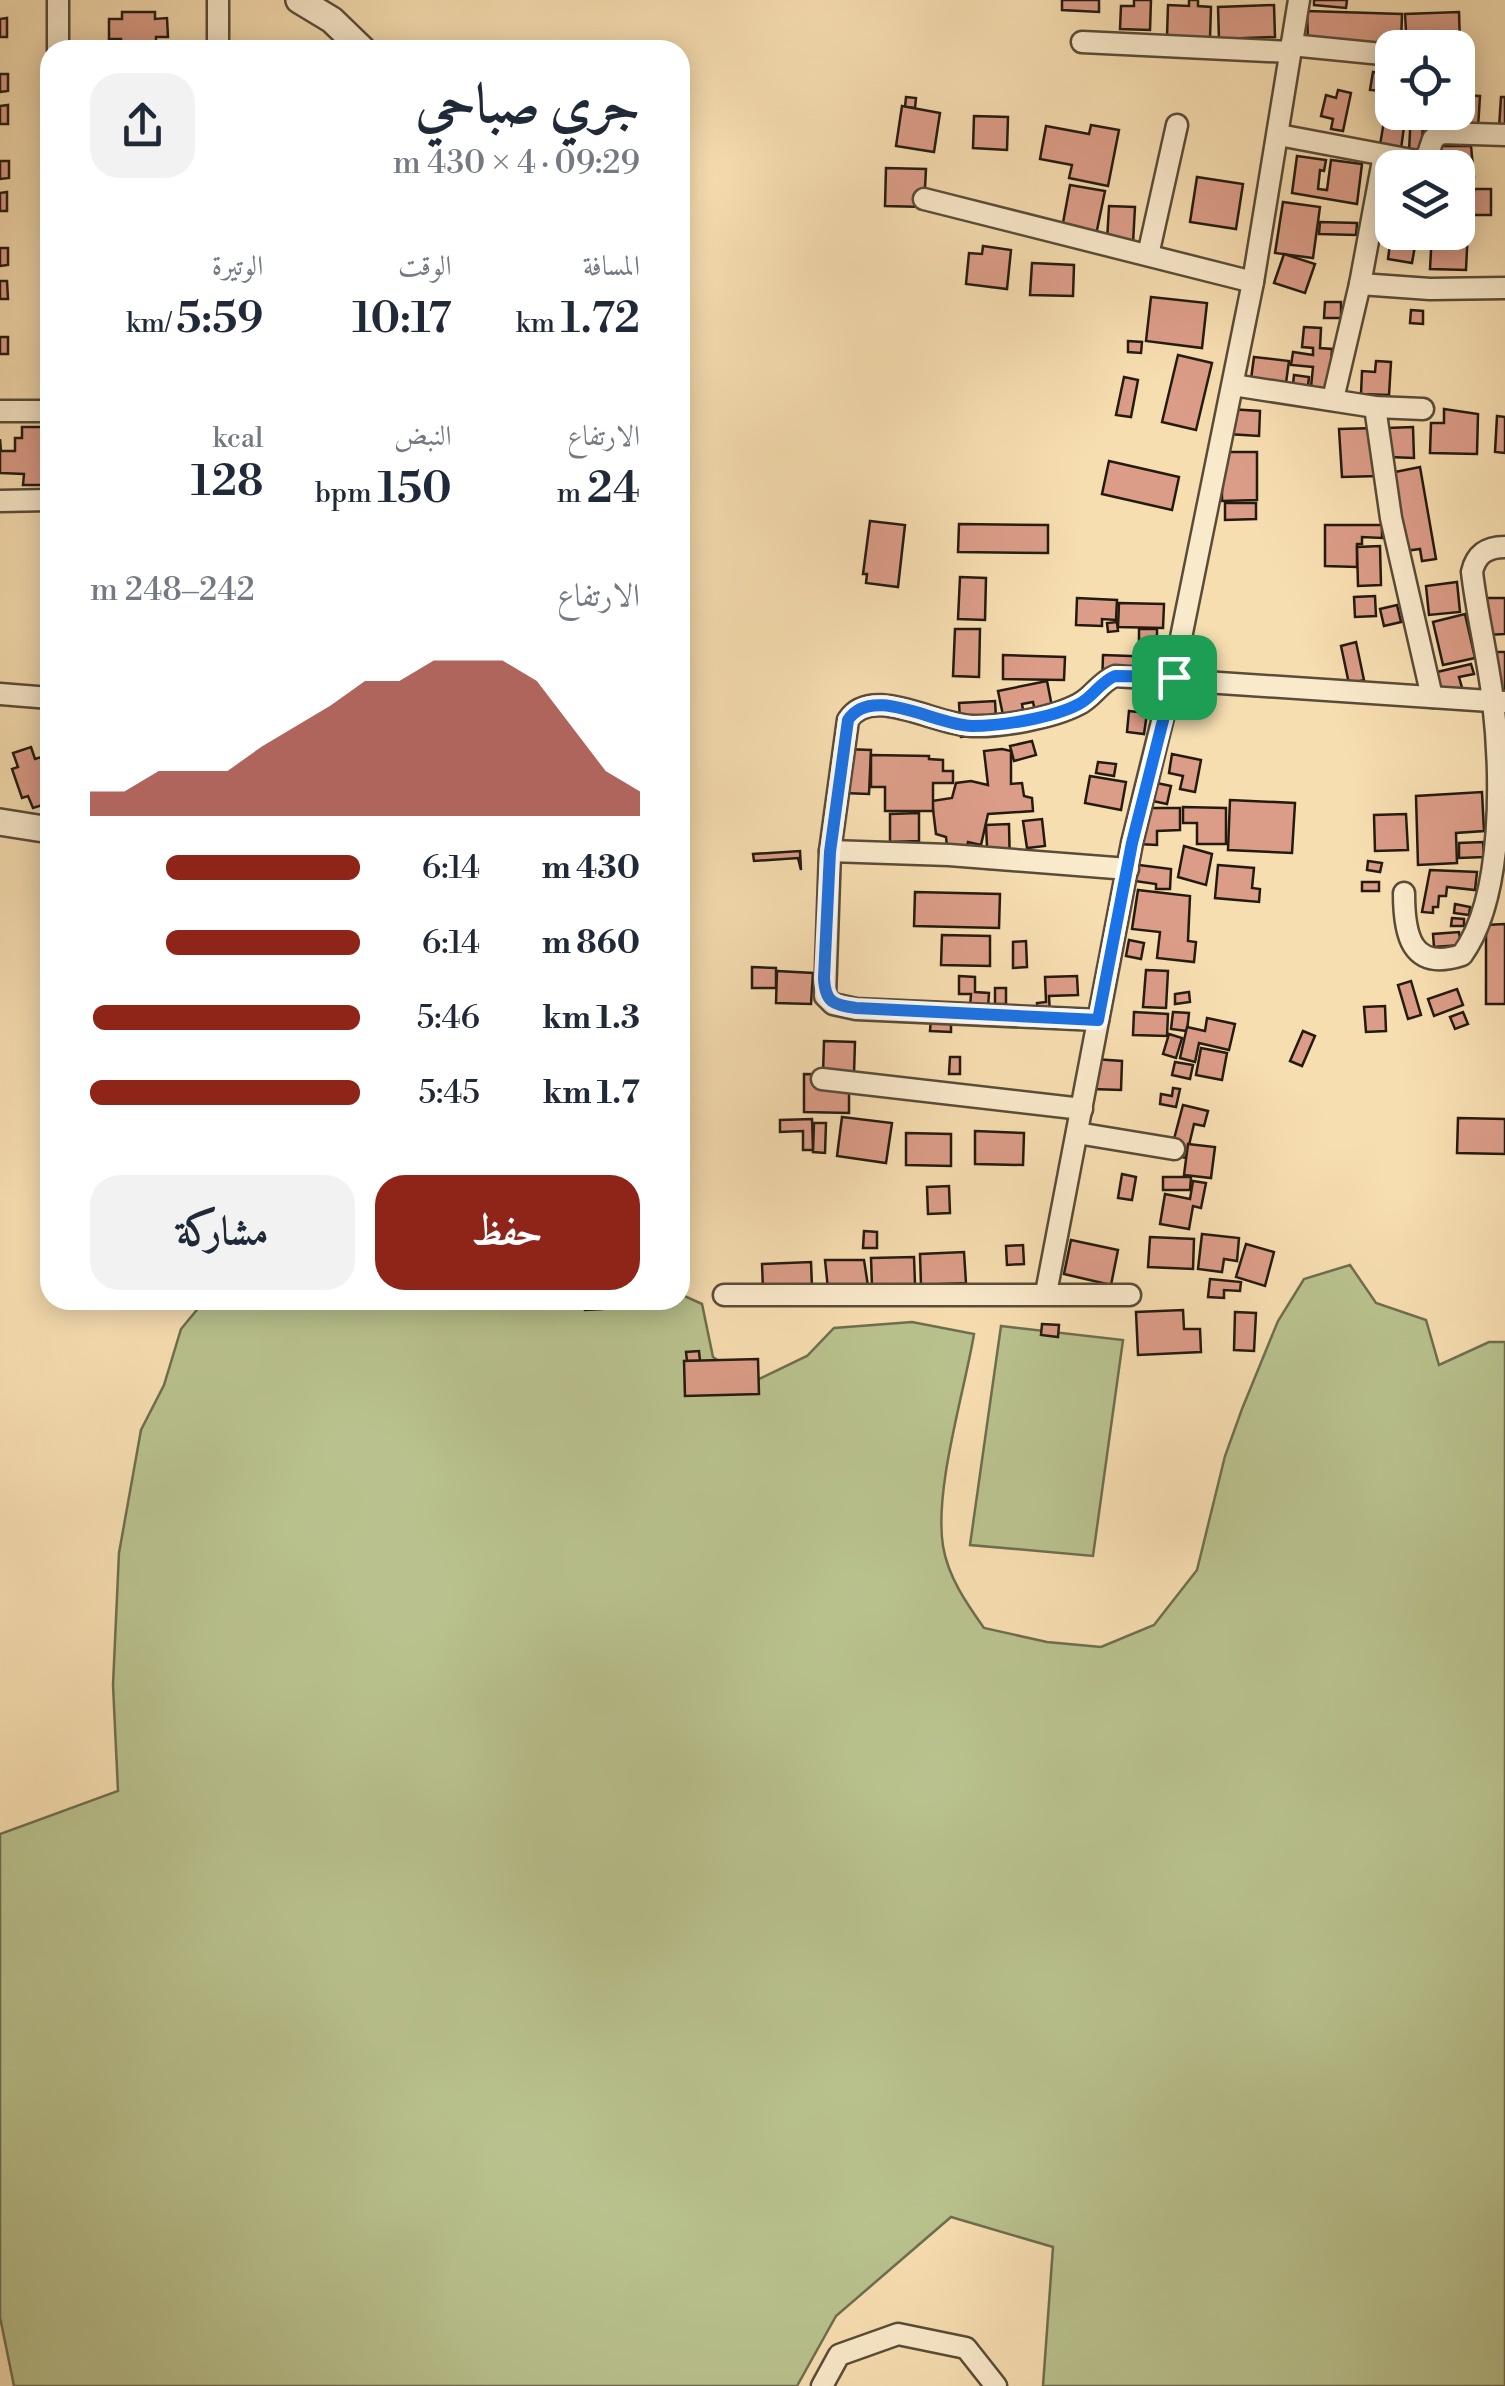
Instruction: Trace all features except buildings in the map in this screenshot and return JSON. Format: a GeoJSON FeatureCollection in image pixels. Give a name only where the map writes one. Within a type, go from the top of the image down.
{"type":"FeatureCollection","features":[{"type":"Feature","properties":{"kind":"street"},"geometry":{"type":"LineString","coordinates":[[58,0],[58,40]]}},
{"type":"Feature","properties":{"kind":"street"},"geometry":{"type":"LineString","coordinates":[[218,0],[218,40]]}},
{"type":"Feature","properties":{"kind":"street"},"geometry":{"type":"LineString","coordinates":[[299,0],[332,20],[353,40]]}},
{"type":"Feature","properties":{"kind":"street"},"geometry":{"type":"LineString","coordinates":[[1046,1293],[1128,869],[1151,760],[1174,677],[1253,282],[1299,0]]}},
{"type":"Feature","properties":{"kind":"street"},"geometry":{"type":"LineString","coordinates":[[1082,42],[1375,54]]}},
{"type":"Feature","properties":{"kind":"street"},"geometry":{"type":"LineString","coordinates":[[1148,256],[1178,125]]}},
{"type":"Feature","properties":{"kind":"street"},"geometry":{"type":"LineString","coordinates":[[1430,150],[1433,138],[1441,133],[1505,135]]}},
{"type":"Feature","properties":{"kind":"street"},"geometry":{"type":"LineString","coordinates":[[1280,135],[1375,153]]}},
{"type":"Feature","properties":{"kind":"street"},"geometry":{"type":"LineString","coordinates":[[924,199],[1253,282]]}},
{"type":"Feature","properties":{"kind":"street"},"geometry":{"type":"LineString","coordinates":[[1333,399],[1375,203]]}},
{"type":"Feature","properties":{"kind":"street"},"geometry":{"type":"LineString","coordinates":[[1360,284],[1430,289],[1505,288]]}},
{"type":"Feature","properties":{"kind":"street"},"geometry":{"type":"LineString","coordinates":[[1232,385],[1376,407],[1423,409]]}},
{"type":"Feature","properties":{"kind":"street"},"geometry":{"type":"LineString","coordinates":[[1376,407],[1391,518],[1432,696]]}},
{"type":"Feature","properties":{"kind":"street"},"geometry":{"type":"LineString","coordinates":[[0,411],[40,411]]}},
{"type":"Feature","properties":{"kind":"street"},"geometry":{"type":"LineString","coordinates":[[0,501],[40,500]]}},
{"type":"Feature","properties":{"kind":"street"},"geometry":{"type":"LineString","coordinates":[[1404,893],[1404,926],[1416,950],[1432,957],[1462,955],[1476,931],[1492,869],[1498,800],[1499,702],[1472,572],[1478,556],[1486,550],[1505,547]]}},
{"type":"Feature","properties":{"kind":"street"},"geometry":{"type":"LineString","coordinates":[[1098,1020],[856,1008],[833,1004],[825,996],[830,852],[848,720],[856,709],[868,704],[889,706],[972,726],[1057,714],[1083,703],[1104,680],[1115,676],[1499,702]]}},
{"type":"Feature","properties":{"kind":"street"},"geometry":{"type":"LineString","coordinates":[[0,694],[40,697]]}},
{"type":"Feature","properties":{"kind":"street"},"geometry":{"type":"LineString","coordinates":[[0,822],[40,828]]}},
{"type":"Feature","properties":{"kind":"street"},"geometry":{"type":"LineString","coordinates":[[830,852],[949,855],[1128,869]]}},
{"type":"Feature","properties":{"kind":"street"},"geometry":{"type":"LineString","coordinates":[[822,1079],[1082,1108]]}},
{"type":"Feature","properties":{"kind":"street"},"geometry":{"type":"LineString","coordinates":[[1078,1133],[1174,1149]]}},
{"type":"Feature","properties":{"kind":"street"},"geometry":{"type":"LineString","coordinates":[[724,1295],[1130,1295]]}},
{"type":"Feature","properties":{"kind":"street"},"geometry":{"type":"LineString","coordinates":[[822,2386],[839,2355],[898,2334],[966,2348],[996,2386]]}},
{"type":"Feature","properties":{"kind":"green space"},"geometry":{"type":"Polygon","coordinates":[[[1350,1265],[1376,1303],[1426,1320],[1439,1365],[1489,1342],[1505,1342],[1505,2386],[1043,2386],[1053,2247],[951,2217],[836,2316],[797,2386],[14,2386],[0,2317],[0,1834],[118,1791],[113,1685],[119,1553],[141,1430],[164,1385],[181,1329],[197,1310],[690,1310],[690,1299],[702,1304],[713,1357],[751,1383],[807,1356],[834,1328],[912,1322],[974,1334],[943,1497],[941,1523],[949,1569],[984,1628],[1047,1642],[1101,1647],[1154,1625],[1197,1570],[1225,1456],[1242,1409],[1278,1321],[1304,1279],[1350,1265]]]}},
{"type":"Feature","properties":{"kind":"green space"},"geometry":{"type":"Polygon","coordinates":[[[1001,1326],[1123,1340],[1093,1556],[970,1545],[1001,1326]]]}},
{"type":"Feature","properties":{"kind":"route"},"geometry":{"type":"LineString","coordinates":[[1115,676],[1174,677],[1132,843],[1098,1020],[856,1008],[833,1004],[825,996],[830,852],[848,720],[856,709],[868,704],[889,706],[972,726],[1057,714],[1083,703],[1104,680],[1115,676]]}}]}
